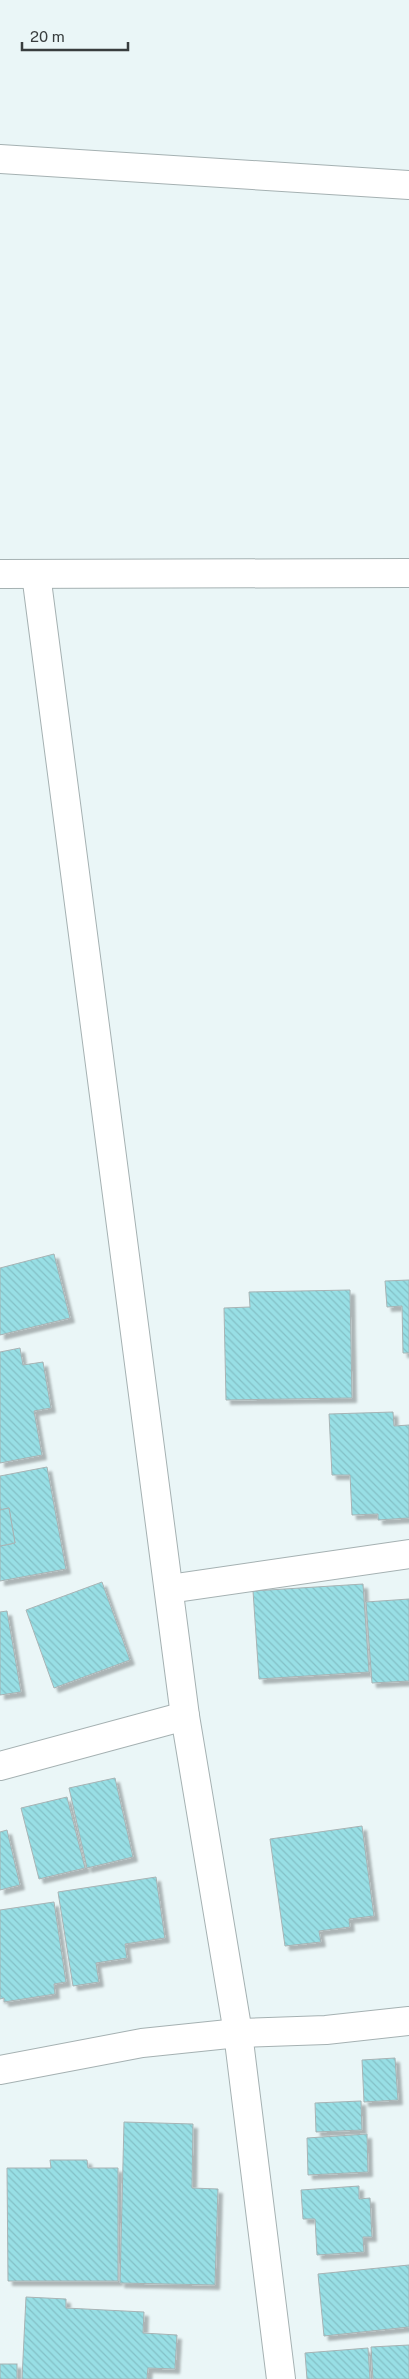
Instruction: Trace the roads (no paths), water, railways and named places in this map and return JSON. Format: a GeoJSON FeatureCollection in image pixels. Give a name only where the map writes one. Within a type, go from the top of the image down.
{"type":"FeatureCollection","features":[{"type":"Feature","properties":{"kind":"street"},"geometry":{"type":"LineString","coordinates":[[0,159],[409,185]]}},
{"type":"Feature","properties":{"kind":"street"},"geometry":{"type":"LineString","coordinates":[[0,574],[409,573]]}},
{"type":"Feature","properties":{"kind":"street"},"geometry":{"type":"LineString","coordinates":[[36,574],[185,1716],[238,2033],[280,2379]]}},
{"type":"Feature","properties":{"kind":"street"},"geometry":{"type":"LineString","coordinates":[[169,1589],[409,1554]]}},
{"type":"Feature","properties":{"kind":"street"},"geometry":{"type":"LineString","coordinates":[[0,1766],[185,1716]]}},
{"type":"Feature","properties":{"kind":"street"},"geometry":{"type":"LineString","coordinates":[[0,2070],[142,2043],[238,2033],[326,2030],[409,2020]]}}]}
